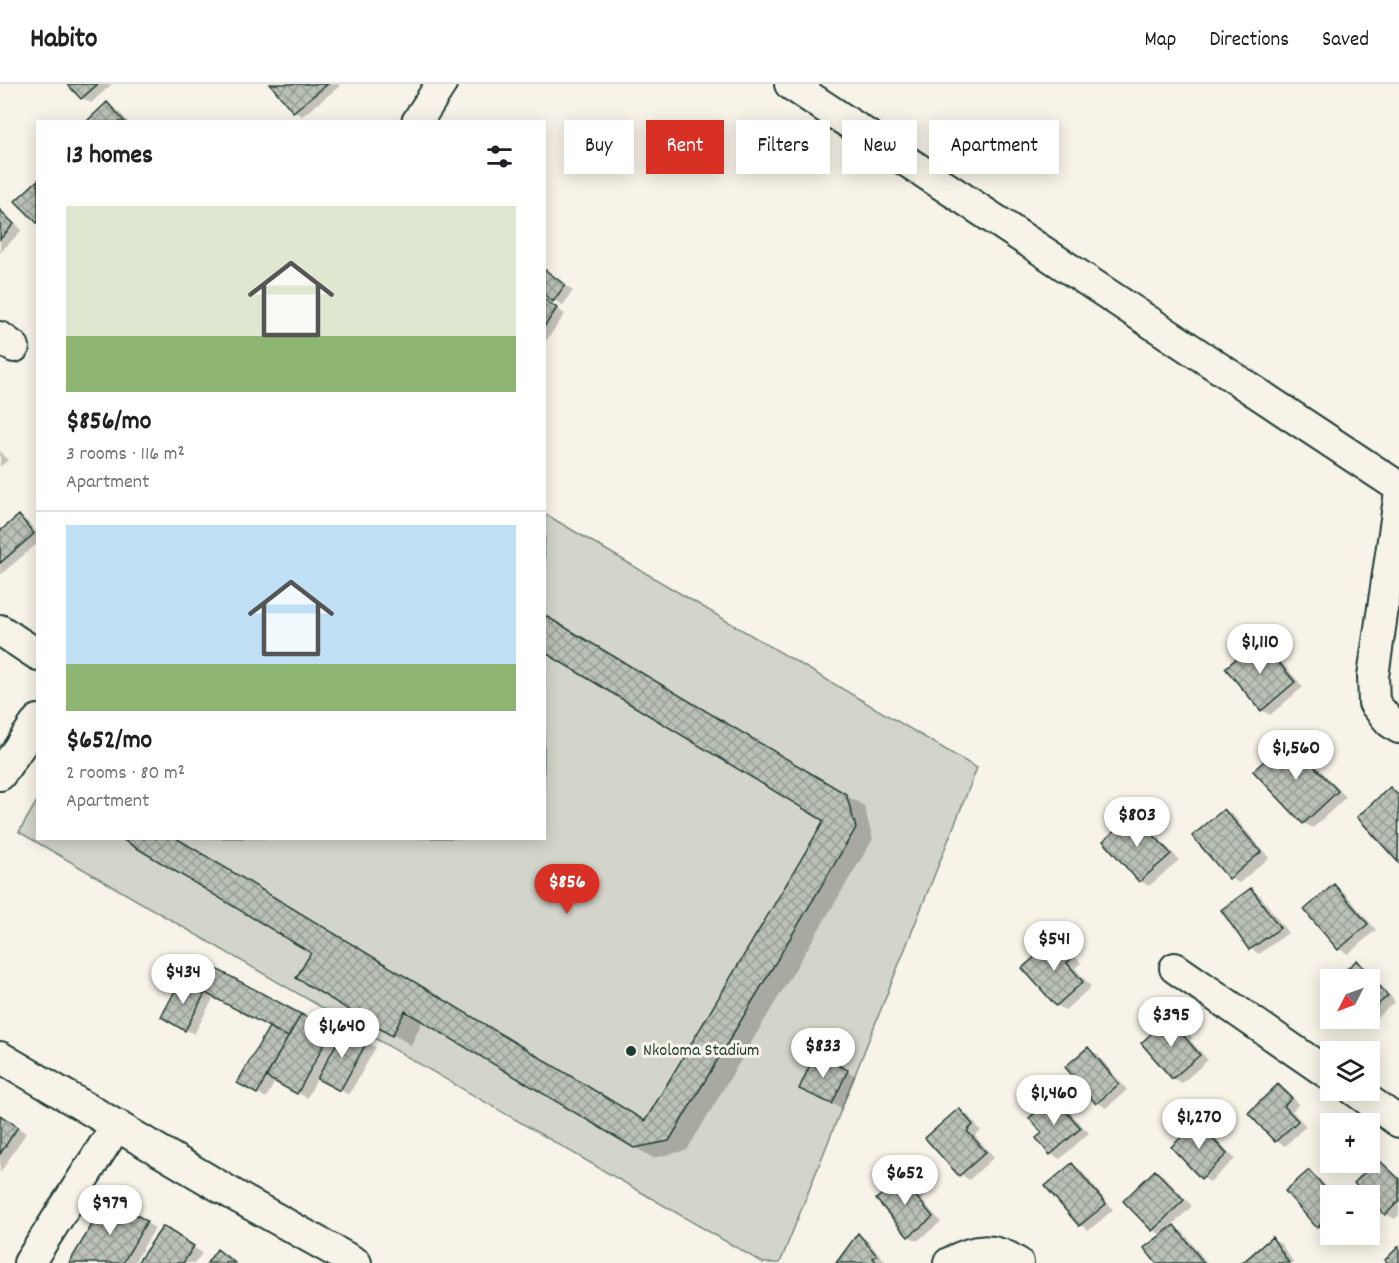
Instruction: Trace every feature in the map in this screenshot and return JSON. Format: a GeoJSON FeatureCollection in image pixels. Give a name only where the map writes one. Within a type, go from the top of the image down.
{"type":"FeatureCollection","features":[{"type":"Feature","properties":{"kind":"street"},"geometry":{"type":"LineString","coordinates":[[418,120],[441,84]]}},
{"type":"Feature","properties":{"kind":"street"},"geometry":{"type":"LineString","coordinates":[[790,84],[1399,487]]}},
{"type":"Feature","properties":{"kind":"street"},"geometry":{"type":"LineString","coordinates":[[1399,499],[1373,676],[1374,703],[1390,722],[1399,728]]}},
{"type":"Feature","properties":{"kind":"street"},"geometry":{"type":"LineString","coordinates":[[0,630],[36,654]]}},
{"type":"Feature","properties":{"kind":"street"},"geometry":{"type":"LineString","coordinates":[[0,775],[36,723]]}},
{"type":"Feature","properties":{"kind":"street"},"geometry":{"type":"LineString","coordinates":[[1175,968],[1320,1068]]}},
{"type":"Feature","properties":{"kind":"street"},"geometry":{"type":"LineString","coordinates":[[0,1057],[356,1263]]}},
{"type":"Feature","properties":{"kind":"street"},"geometry":{"type":"LineString","coordinates":[[1369,1101],[1399,1122]]}},
{"type":"Feature","properties":{"kind":"street"},"geometry":{"type":"LineString","coordinates":[[29,1263],[117,1125]]}},
{"type":"Feature","properties":{"kind":"street"},"geometry":{"type":"LineString","coordinates":[[949,1263],[973,1251],[991,1251],[1018,1263]]}},
{"type":"Feature","properties":{"kind":"shaded area","name":"Nkoloma Stadium"},"geometry":{"type":"Polygon","coordinates":[[[546,515],[977,768],[780,1263],[763,1263],[19,832],[36,803],[36,840],[546,840],[546,515]]]}},
{"type":"Feature","properties":{"kind":"building"},"geometry":{"type":"Polygon","coordinates":[[[67,84],[98,84],[81,99],[67,84]]]}},
{"type":"Feature","properties":{"kind":"building"},"geometry":{"type":"Polygon","coordinates":[[[270,84],[328,84],[293,112],[270,84]]]}},
{"type":"Feature","properties":{"kind":"building"},"geometry":{"type":"Polygon","coordinates":[[[107,102],[123,120],[88,120],[107,102]]]}},
{"type":"Feature","properties":{"kind":"building"},"geometry":{"type":"Polygon","coordinates":[[[36,182],[36,222],[15,201],[36,182]]]}},
{"type":"Feature","properties":{"kind":"building"},"geometry":{"type":"Polygon","coordinates":[[[0,210],[14,224],[0,239],[0,210]]]}},
{"type":"Feature","properties":{"kind":"building"},"geometry":{"type":"Polygon","coordinates":[[[546,271],[565,285],[553,302],[546,297],[546,271]]]}},
{"type":"Feature","properties":{"kind":"building"},"geometry":{"type":"Polygon","coordinates":[[[546,300],[557,308],[546,324],[546,300]]]}},
{"type":"Feature","properties":{"kind":"building"},"geometry":{"type":"Polygon","coordinates":[[[19,515],[34,534],[0,563],[0,531],[19,515]]]}},
{"type":"Feature","properties":{"kind":"building"},"geometry":{"type":"Polygon","coordinates":[[[546,616],[846,794],[856,828],[669,1141],[634,1148],[405,1011],[392,1036],[296,978],[311,953],[123,840],[179,840],[645,1121],[824,821],[546,653],[546,616]]]}},
{"type":"Feature","properties":{"kind":"building"},"geometry":{"type":"Polygon","coordinates":[[[1259,639],[1295,682],[1261,711],[1225,668],[1259,639]]]}},
{"type":"Feature","properties":{"kind":"building"},"geometry":{"type":"Polygon","coordinates":[[[1288,739],[1338,791],[1303,824],[1253,771],[1288,739]]]}},
{"type":"Feature","properties":{"kind":"building"},"geometry":{"type":"Polygon","coordinates":[[[1390,787],[1399,796],[1398,862],[1357,817],[1390,787]]]}},
{"type":"Feature","properties":{"kind":"building"},"geometry":{"type":"Polygon","coordinates":[[[1224,809],[1261,852],[1229,879],[1192,836],[1224,809]]]}},
{"type":"Feature","properties":{"kind":"building"},"geometry":{"type":"Polygon","coordinates":[[[1134,814],[1171,854],[1139,882],[1103,841],[1134,814]]]}},
{"type":"Feature","properties":{"kind":"building"},"geometry":{"type":"Polygon","coordinates":[[[1334,884],[1368,924],[1338,950],[1304,910],[1334,884]]]}},
{"type":"Feature","properties":{"kind":"building"},"geometry":{"type":"Polygon","coordinates":[[[1251,888],[1280,928],[1249,950],[1221,910],[1251,888]]]}},
{"type":"Feature","properties":{"kind":"building"},"geometry":{"type":"Polygon","coordinates":[[[1056,938],[1073,957],[1067,963],[1083,982],[1056,1006],[1022,968],[1056,938]]]}},
{"type":"Feature","properties":{"kind":"building"},"geometry":{"type":"Polygon","coordinates":[[[194,957],[301,1014],[288,1037],[181,980],[194,957]]]}},
{"type":"Feature","properties":{"kind":"building"},"geometry":{"type":"Polygon","coordinates":[[[1357,960],[1365,969],[1347,969],[1357,960]]]}},
{"type":"Feature","properties":{"kind":"building"},"geometry":{"type":"Polygon","coordinates":[[[181,980],[205,993],[185,1031],[161,1017],[181,980]]]}},
{"type":"Feature","properties":{"kind":"building"},"geometry":{"type":"Polygon","coordinates":[[[1380,987],[1388,996],[1380,1003],[1380,987]]]}},
{"type":"Feature","properties":{"kind":"building"},"geometry":{"type":"Polygon","coordinates":[[[301,1014],[332,1030],[297,1094],[266,1077],[301,1014]]]}},
{"type":"Feature","properties":{"kind":"building"},"geometry":{"type":"Polygon","coordinates":[[[1171,1016],[1200,1055],[1172,1079],[1141,1043],[1171,1016]]]}},
{"type":"Feature","properties":{"kind":"building"},"geometry":{"type":"Polygon","coordinates":[[[269,1027],[288,1037],[257,1094],[237,1083],[269,1027]]]}},
{"type":"Feature","properties":{"kind":"building"},"geometry":{"type":"Polygon","coordinates":[[[345,1028],[368,1040],[340,1091],[317,1079],[345,1028]]]}},
{"type":"Feature","properties":{"kind":"building"},"geometry":{"type":"Polygon","coordinates":[[[1088,1047],[1119,1084],[1096,1104],[1065,1067],[1088,1047]]]}},
{"type":"Feature","properties":{"kind":"building"},"geometry":{"type":"Polygon","coordinates":[[[815,1054],[848,1070],[832,1104],[799,1089],[815,1054]]]}},
{"type":"Feature","properties":{"kind":"building"},"geometry":{"type":"Polygon","coordinates":[[[1278,1084],[1292,1098],[1284,1106],[1298,1121],[1275,1142],[1248,1113],[1278,1084]]]}},
{"type":"Feature","properties":{"kind":"building"},"geometry":{"type":"Polygon","coordinates":[[[1053,1097],[1081,1128],[1050,1155],[1036,1138],[1042,1133],[1029,1118],[1053,1097]]]}},
{"type":"Feature","properties":{"kind":"building"},"geometry":{"type":"Polygon","coordinates":[[[959,1108],[973,1125],[967,1131],[986,1152],[959,1176],[925,1138],[959,1108]]]}},
{"type":"Feature","properties":{"kind":"building"},"geometry":{"type":"Polygon","coordinates":[[[0,1115],[18,1127],[0,1154],[0,1115]]]}},
{"type":"Feature","properties":{"kind":"building"},"geometry":{"type":"Polygon","coordinates":[[[1197,1122],[1227,1154],[1201,1179],[1171,1147],[1197,1122]]]}},
{"type":"Feature","properties":{"kind":"building"},"geometry":{"type":"Polygon","coordinates":[[[1380,1161],[1399,1179],[1399,1201],[1385,1215],[1380,1210],[1380,1185],[1356,1185],[1354,1183],[1364,1173],[1380,1173],[1380,1161]]]}},
{"type":"Feature","properties":{"kind":"building"},"geometry":{"type":"Polygon","coordinates":[[[1072,1163],[1106,1204],[1079,1226],[1045,1186],[1072,1163]]]}},
{"type":"Feature","properties":{"kind":"building"},"geometry":{"type":"Polygon","coordinates":[[[1155,1170],[1184,1200],[1152,1231],[1123,1201],[1155,1170]]]}},
{"type":"Feature","properties":{"kind":"building"},"geometry":{"type":"Polygon","coordinates":[[[1309,1170],[1322,1185],[1320,1185],[1320,1225],[1317,1228],[1285,1191],[1309,1170]]]}},
{"type":"Feature","properties":{"kind":"building"},"geometry":{"type":"Polygon","coordinates":[[[905,1175],[918,1190],[914,1194],[933,1217],[908,1237],[876,1199],[905,1175]]]}},
{"type":"Feature","properties":{"kind":"building"},"geometry":{"type":"Polygon","coordinates":[[[108,1198],[147,1221],[123,1263],[69,1263],[108,1198]]]}},
{"type":"Feature","properties":{"kind":"building"},"geometry":{"type":"Polygon","coordinates":[[[1174,1225],[1204,1263],[1156,1263],[1144,1248],[1174,1225]]]}},
{"type":"Feature","properties":{"kind":"building"},"geometry":{"type":"Polygon","coordinates":[[[163,1226],[194,1246],[183,1263],[137,1263],[163,1226]]]}},
{"type":"Feature","properties":{"kind":"building"},"geometry":{"type":"Polygon","coordinates":[[[858,1233],[877,1256],[873,1258],[877,1263],[836,1263],[858,1233]]]}},
{"type":"Feature","properties":{"kind":"building"},"geometry":{"type":"Polygon","coordinates":[[[1272,1237],[1289,1263],[1242,1263],[1272,1237]]]}},
{"type":"Feature","properties":{"kind":"building"},"geometry":{"type":"Polygon","coordinates":[[[1399,1246],[1399,1263],[1388,1263],[1385,1260],[1399,1246]]]}},
{"type":"Feature","properties":{"kind":"building"},"geometry":{"type":"Polygon","coordinates":[[[217,1249],[235,1263],[207,1263],[217,1249]]]}},
{"type":"Feature","properties":{"kind":"place","name":"Nkoloma Stadium"},"geometry":{"type":"Point","coordinates":[631,1051]}}]}
